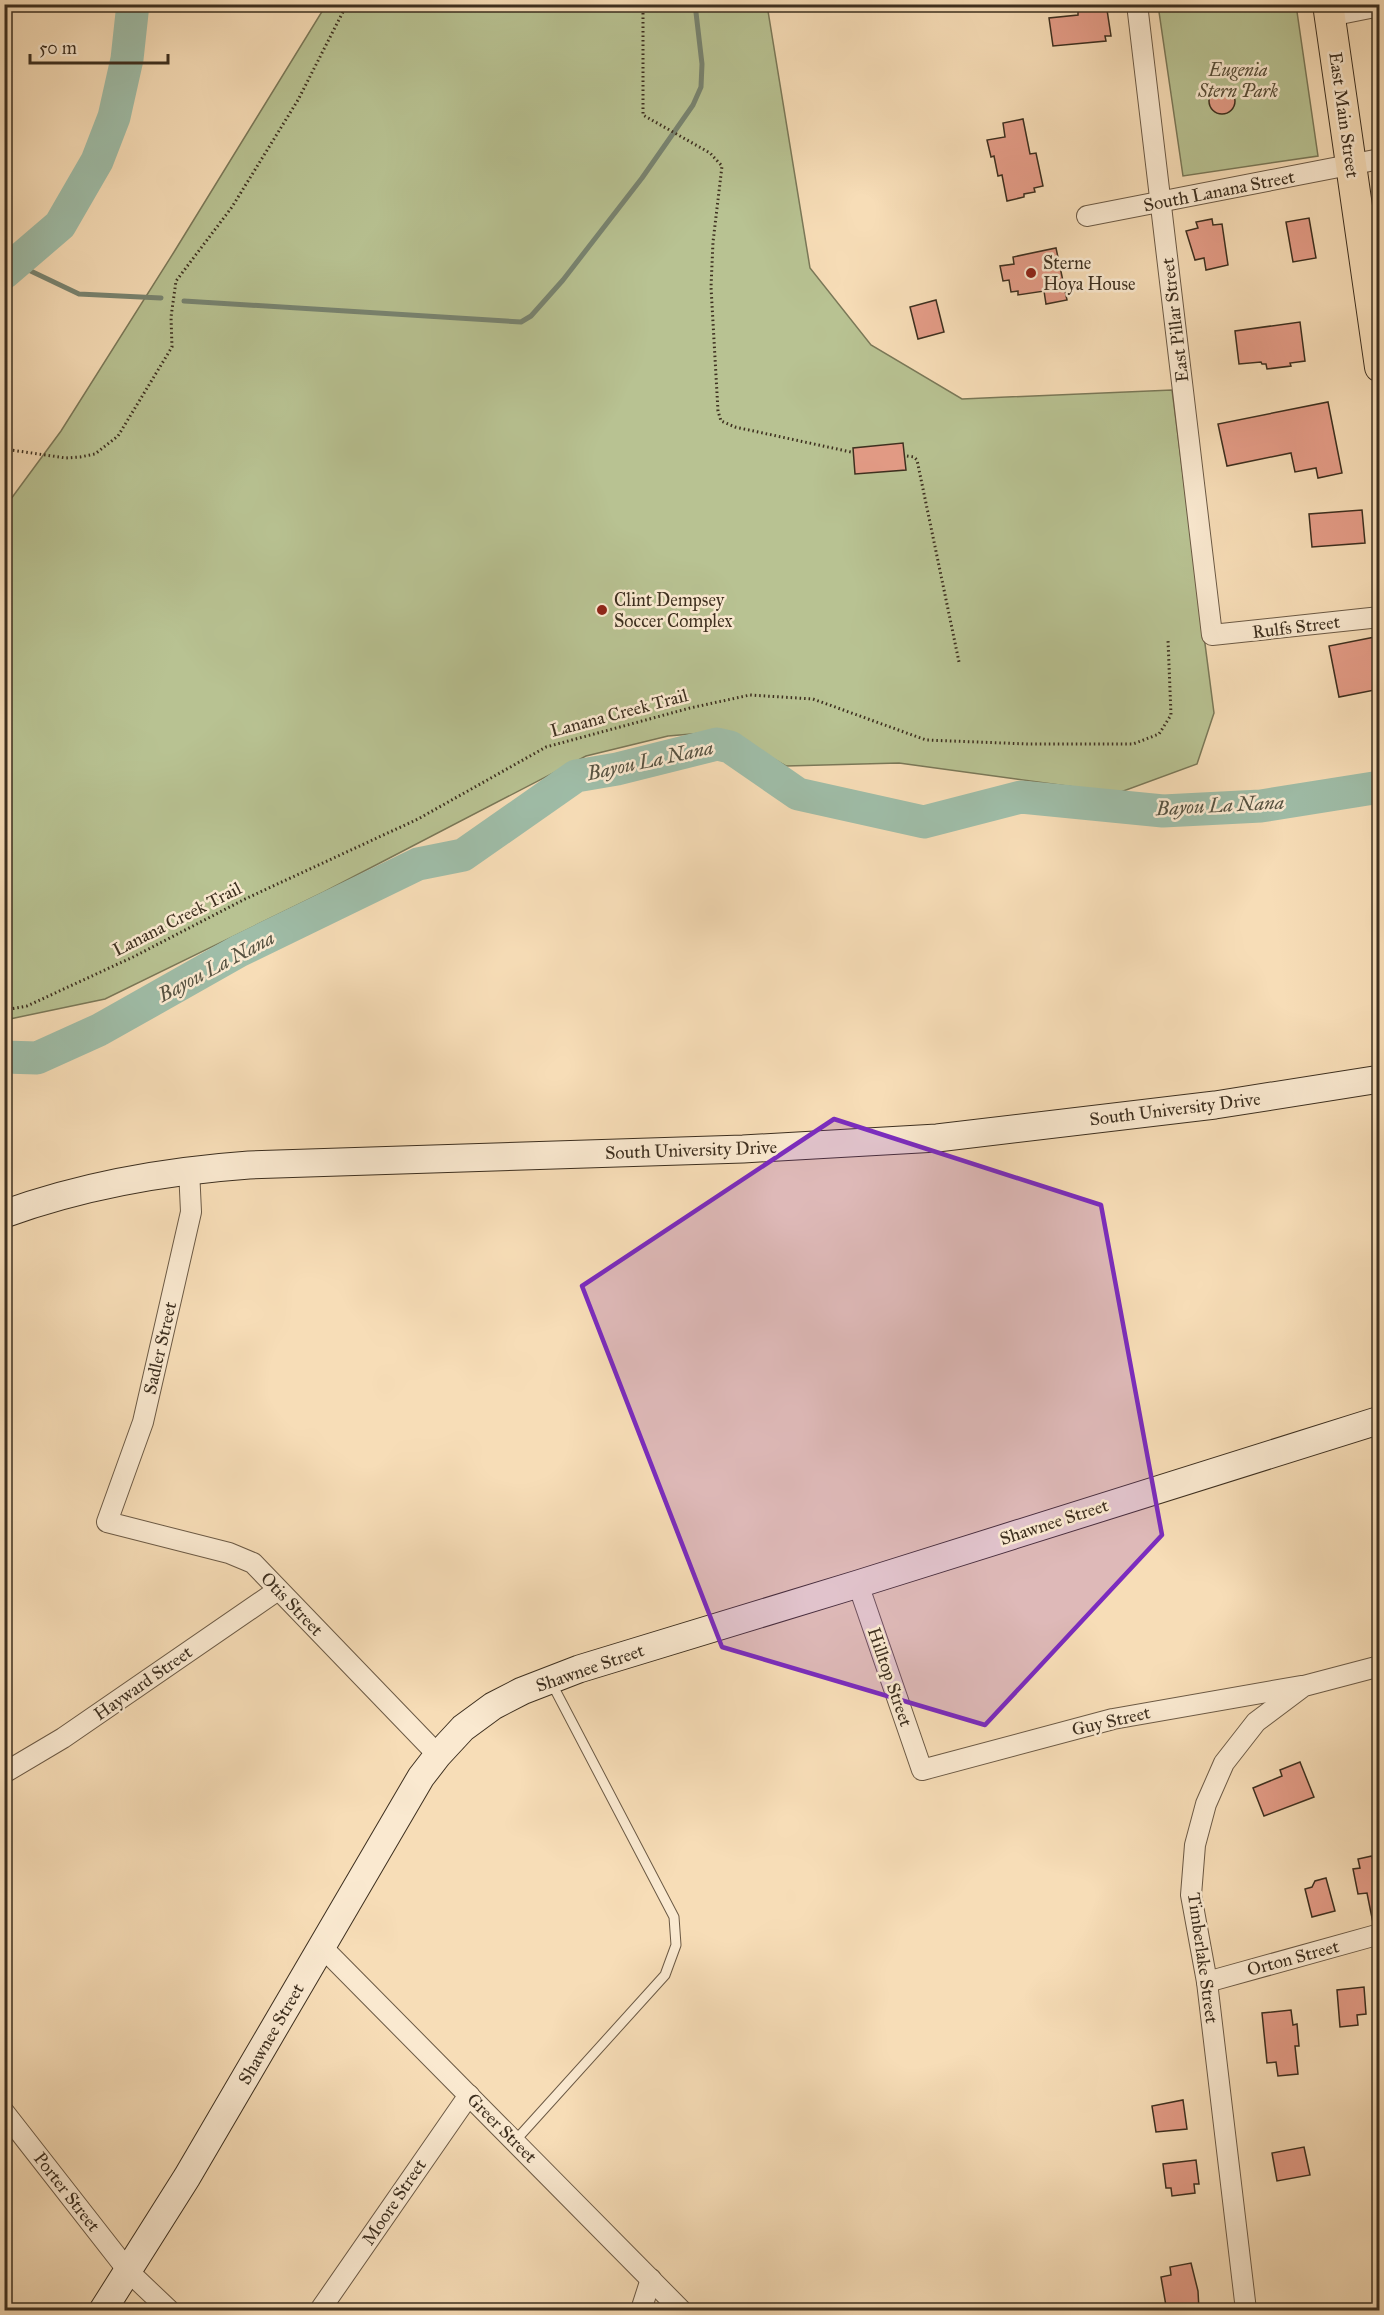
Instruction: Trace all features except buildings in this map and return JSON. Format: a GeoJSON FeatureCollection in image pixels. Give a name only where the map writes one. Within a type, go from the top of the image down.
{"type":"FeatureCollection","features":[{"type":"Feature","properties":{"kind":"main road","name":"East Main Street"},"geometry":{"type":"LineString","coordinates":[[1329,10],[1365,162],[1380,367]]}},
{"type":"Feature","properties":{"kind":"street","name":"East Pillar Street"},"geometry":{"type":"LineString","coordinates":[[1137,4],[1212,636]]}},
{"type":"Feature","properties":{"kind":"street"},"geometry":{"type":"LineString","coordinates":[[1329,10],[1380,6]]}},
{"type":"Feature","properties":{"kind":"street","name":"South Lanana Street"},"geometry":{"type":"LineString","coordinates":[[1087,216],[1365,162]]}},
{"type":"Feature","properties":{"kind":"street","name":"Rulfs Street"},"geometry":{"type":"LineString","coordinates":[[1212,636],[1380,617]]}},
{"type":"Feature","properties":{"kind":"street","name":"South University Drive"},"geometry":{"type":"LineString","coordinates":[[4,1214],[35,1203],[118,1181],[189,1169],[743,1149],[937,1138],[1215,1105],[1380,1079]]}},
{"type":"Feature","properties":{"kind":"street","name":"Sadler Street"},"geometry":{"type":"LineString","coordinates":[[107,1522],[143,1422],[191,1212],[189,1169]]}},
{"type":"Feature","properties":{"kind":"street","name":"Shawnee Street"},"geometry":{"type":"LineString","coordinates":[[103,2310],[129,2272],[238,2090],[421,1777],[463,1728],[493,1706],[522,1691],[579,1669],[1380,1420]]}},
{"type":"Feature","properties":{"kind":"street","name":"Otis Street"},"geometry":{"type":"LineString","coordinates":[[107,1522],[229,1553],[253,1563],[438,1755]]}},
{"type":"Feature","properties":{"kind":"street","name":"Hilltop Street"},"geometry":{"type":"LineString","coordinates":[[858,1584],[922,1770]]}},
{"type":"Feature","properties":{"kind":"street","name":"Hayward Street"},"geometry":{"type":"LineString","coordinates":[[4,1773],[63,1738],[278,1590]]}},
{"type":"Feature","properties":{"kind":"street","name":"Timberlake Street"},"geometry":{"type":"LineString","coordinates":[[1246,2310],[1208,1982],[1191,1895],[1195,1845],[1206,1804],[1224,1763],[1256,1722],[1304,1686],[1380,1666]]}},
{"type":"Feature","properties":{"kind":"street","name":"Guy Street"},"geometry":{"type":"LineString","coordinates":[[922,1770],[1113,1719],[1304,1686]]}},
{"type":"Feature","properties":{"kind":"street","name":"Orton Street"},"geometry":{"type":"LineString","coordinates":[[1208,1982],[1380,1934]]}},
{"type":"Feature","properties":{"kind":"street","name":"Greer Street"},"geometry":{"type":"LineString","coordinates":[[321,1946],[681,2310]]}},
{"type":"Feature","properties":{"kind":"street","name":"Moore Street"},"geometry":{"type":"LineString","coordinates":[[320,2310],[469,2095]]}},
{"type":"Feature","properties":{"kind":"street","name":"Porter Street"},"geometry":{"type":"LineString","coordinates":[[4,2112],[129,2272],[169,2310]]}},
{"type":"Feature","properties":{"kind":"street"},"geometry":{"type":"LineString","coordinates":[[641,2310],[651,2279]]}},
{"type":"Feature","properties":{"kind":"lane"},"geometry":{"type":"LineString","coordinates":[[515,2141],[665,1975],[676,1945],[674,1917],[550,1680]]}},
{"type":"Feature","properties":{"kind":"path"},"geometry":{"type":"LineString","coordinates":[[4,449],[66,458],[80,457],[95,454],[118,436],[172,347],[171,317],[176,281],[232,207],[298,100],[347,4]]}},
{"type":"Feature","properties":{"kind":"path"},"geometry":{"type":"LineString","coordinates":[[643,4],[643,115],[710,153],[722,166],[713,242],[711,287],[718,411],[721,421],[735,427],[850,452]]}},
{"type":"Feature","properties":{"kind":"path"},"geometry":{"type":"LineString","coordinates":[[908,456],[917,460],[959,662]]}},
{"type":"Feature","properties":{"kind":"path","name":"Lanana Creek Trail"},"geometry":{"type":"LineString","coordinates":[[4,1010],[27,1006],[122,962],[245,899],[418,819],[546,747],[690,708],[750,695],[813,699],[926,740],[1028,744],[1133,744],[1159,734],[1171,715],[1168,640]]}},
{"type":"Feature","properties":{"kind":"highlighted area"},"geometry":{"type":"Polygon","coordinates":[[[834,1119],[1101,1205],[1162,1535],[985,1725],[722,1647],[582,1286],[834,1119]]]}},
{"type":"Feature","properties":{"kind":"green space","name":"Clint Dempsey Soccer Complex"},"geometry":{"type":"Polygon","coordinates":[[[326,5],[767,5],[810,268],[871,345],[962,399],[1172,390],[1214,713],[1197,764],[1118,793],[899,763],[786,766],[726,731],[668,736],[586,756],[324,892],[105,999],[5,1020],[5,507],[61,431],[326,5]]]}},
{"type":"Feature","properties":{"kind":"green space","name":"Eugenia Stern Park"},"geometry":{"type":"Polygon","coordinates":[[[1158,5],[1296,5],[1318,156],[1183,176],[1158,5]]]}},
{"type":"Feature","properties":{"kind":"waterway"},"geometry":{"type":"LineString","coordinates":[[4,273],[60,225],[97,161],[114,117],[127,59],[133,4]]}},
{"type":"Feature","properties":{"kind":"waterway"},"geometry":{"type":"LineString","coordinates":[[184,301],[521,322],[531,316],[563,280],[642,178],[693,105],[701,87],[702,64],[695,4]]}},
{"type":"Feature","properties":{"kind":"waterway"},"geometry":{"type":"LineString","coordinates":[[16,264],[79,294],[161,298]]}},
{"type":"Feature","properties":{"kind":"waterway","name":"Bayou La Nana"},"geometry":{"type":"LineString","coordinates":[[4,1057],[37,1058],[99,1030],[239,951],[418,864],[463,855],[576,776],[617,769],[717,744],[730,747],[798,794],[924,822],[1021,797],[1163,811],[1261,806],[1380,787]]}},
{"type":"Feature","properties":{"kind":"place","name":"Sterne Hoya House"},"geometry":{"type":"Point","coordinates":[1031,273]}},
{"type":"Feature","properties":{"kind":"place","name":"Clint Dempsey Soccer Complex"},"geometry":{"type":"Point","coordinates":[602,610]}}]}
